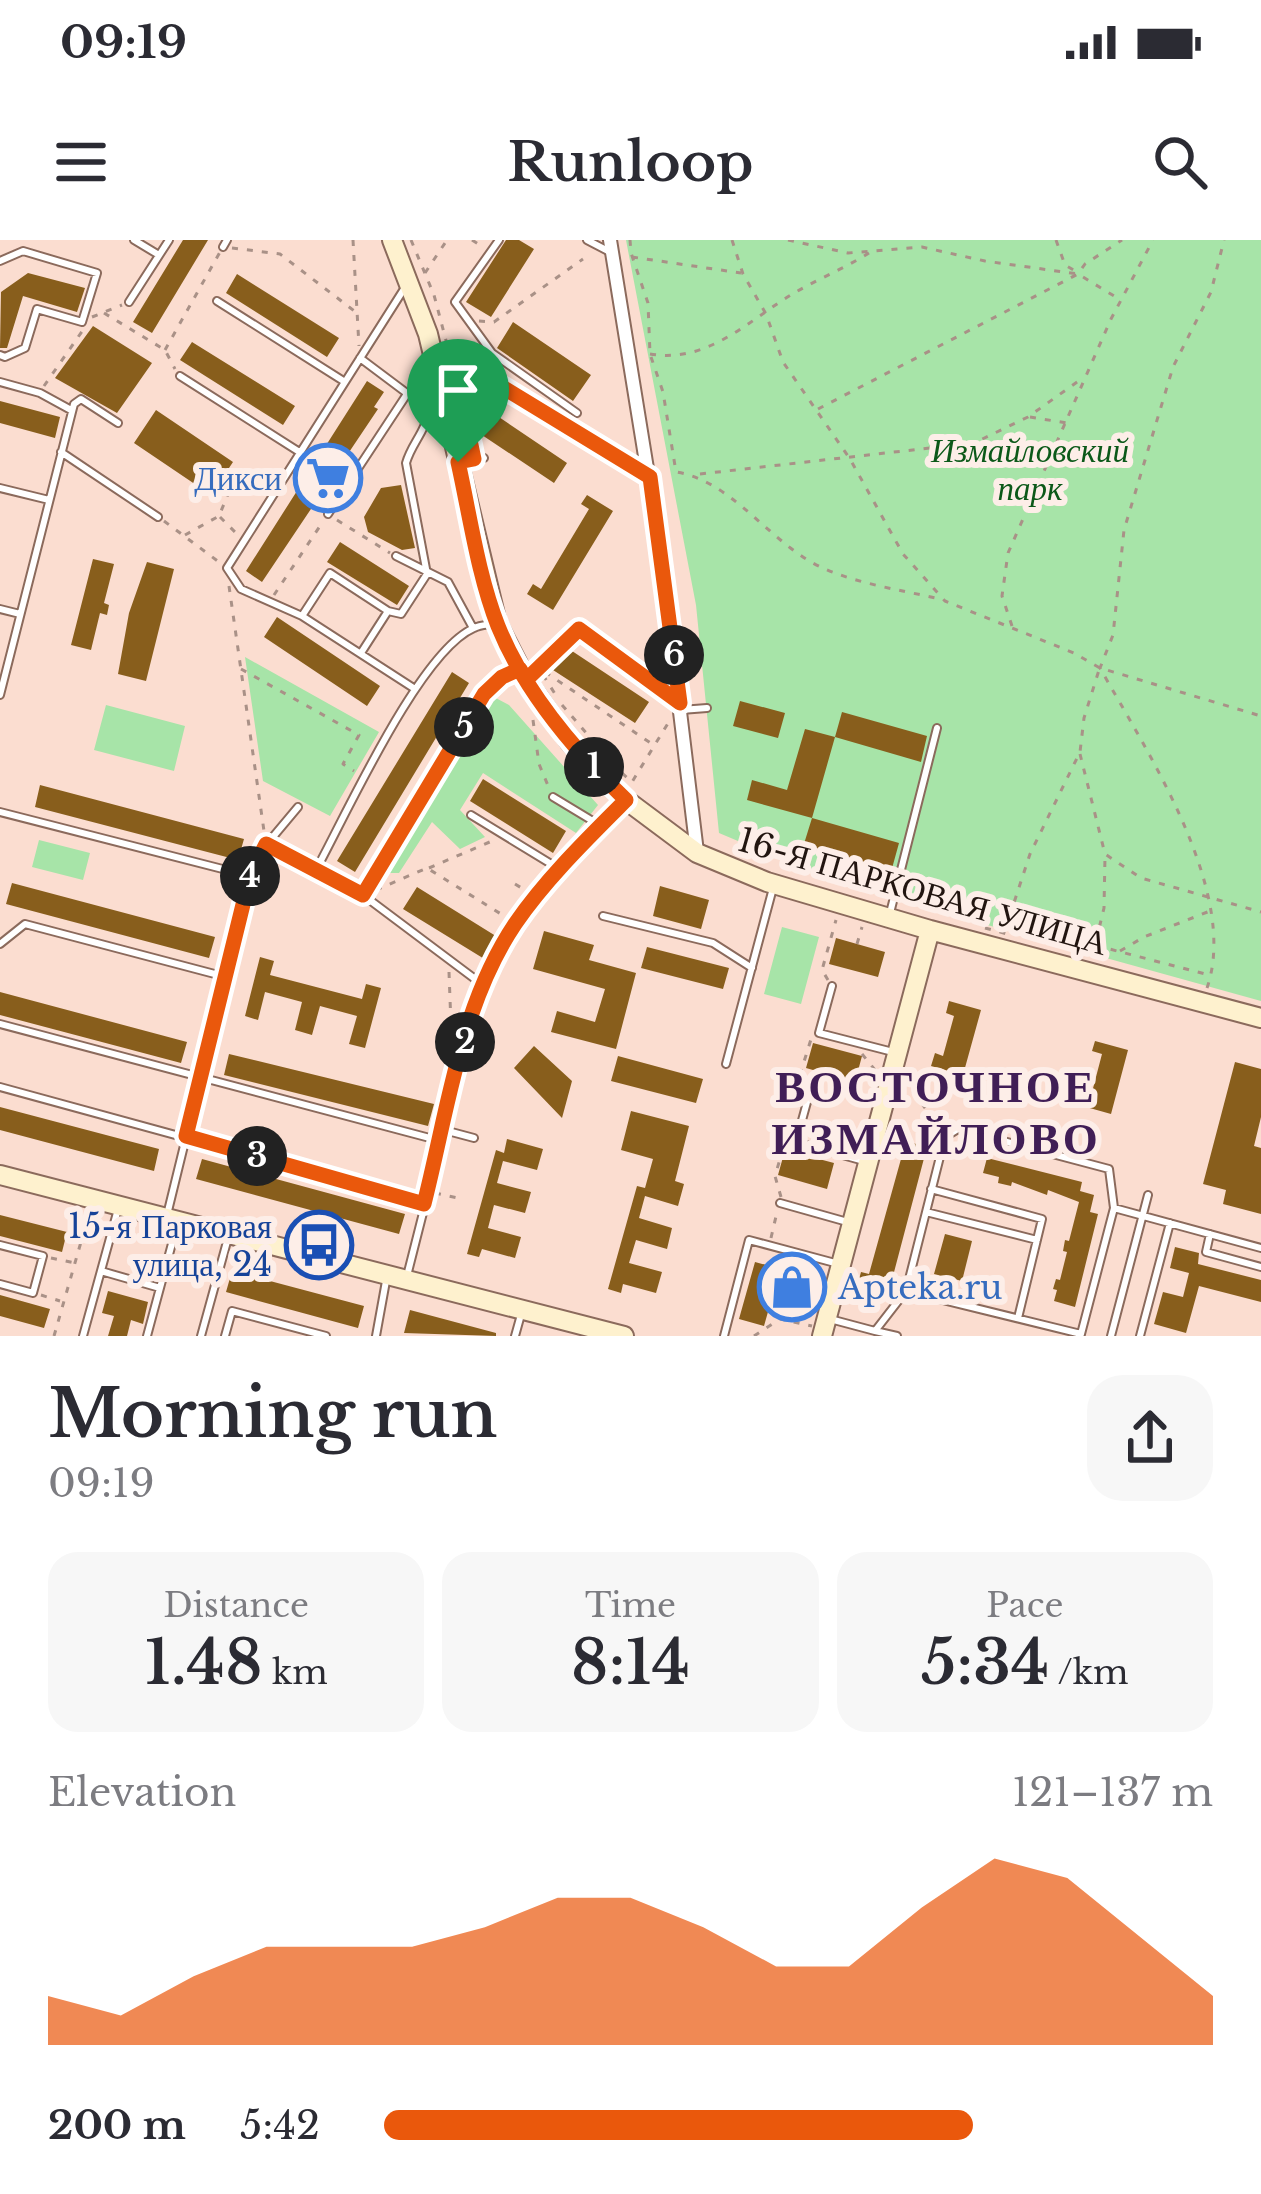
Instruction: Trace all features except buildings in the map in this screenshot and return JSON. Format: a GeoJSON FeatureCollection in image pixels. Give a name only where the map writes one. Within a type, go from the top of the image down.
{"type":"FeatureCollection","features":[{"type":"Feature","properties":{"kind":"main road","name":"16-Я ПАРКОВАЯ УЛИЦА"},"geometry":{"type":"LineString","coordinates":[[392,240],[417,277],[444,403],[466,460],[497,623],[569,741],[626,800],[697,854],[774,884],[1142,993],[1227,1015],[1261,1018]]}},
{"type":"Feature","properties":{"kind":"main road"},"geometry":{"type":"LineString","coordinates":[[821,1327],[930,930]]}},
{"type":"Feature","properties":{"kind":"main road"},"geometry":{"type":"LineString","coordinates":[[0,1175],[522,1310],[591,1322],[625,1336]]}},
{"type":"Feature","properties":{"kind":"street"},"geometry":{"type":"LineString","coordinates":[[611,247],[650,477],[697,854]]}},
{"type":"Feature","properties":{"kind":"lane"},"geometry":{"type":"LineString","coordinates":[[134,240],[159,255]]}},
{"type":"Feature","properties":{"kind":"lane"},"geometry":{"type":"LineString","coordinates":[[129,302],[169,240]]}},
{"type":"Feature","properties":{"kind":"lane"},"geometry":{"type":"LineString","coordinates":[[499,240],[455,302],[489,349],[578,413]]}},
{"type":"Feature","properties":{"kind":"lane"},"geometry":{"type":"LineString","coordinates":[[587,240],[611,247]]}},
{"type":"Feature","properties":{"kind":"lane"},"geometry":{"type":"LineString","coordinates":[[0,261],[23,251],[97,273],[82,322],[37,309],[25,348],[0,355]]}},
{"type":"Feature","properties":{"kind":"lane"},"geometry":{"type":"LineString","coordinates":[[415,689],[302,616],[241,589],[227,568],[344,382],[417,277]]}},
{"type":"Feature","properties":{"kind":"lane"},"geometry":{"type":"LineString","coordinates":[[217,301],[344,382]]}},
{"type":"Feature","properties":{"kind":"lane"},"geometry":{"type":"LineString","coordinates":[[360,358],[406,393],[444,403]]}},
{"type":"Feature","properties":{"kind":"lane"},"geometry":{"type":"LineString","coordinates":[[180,376],[301,452]]}},
{"type":"Feature","properties":{"kind":"lane"},"geometry":{"type":"LineString","coordinates":[[0,382],[40,392],[71,410]]}},
{"type":"Feature","properties":{"kind":"lane"},"geometry":{"type":"LineString","coordinates":[[302,616],[330,573],[388,611],[401,614],[428,574],[406,463],[411,448],[444,403],[494,382],[650,477]]}},
{"type":"Feature","properties":{"kind":"lane"},"geometry":{"type":"LineString","coordinates":[[328,514],[406,393]]}},
{"type":"Feature","properties":{"kind":"lane"},"geometry":{"type":"LineString","coordinates":[[0,695],[71,410],[81,399],[118,423]]}},
{"type":"Feature","properties":{"kind":"lane"},"geometry":{"type":"LineString","coordinates":[[61,452],[158,517]]}},
{"type":"Feature","properties":{"kind":"lane"},"geometry":{"type":"LineString","coordinates":[[466,460],[484,458]]}},
{"type":"Feature","properties":{"kind":"lane"},"geometry":{"type":"LineString","coordinates":[[0,488],[49,500]]}},
{"type":"Feature","properties":{"kind":"lane"},"geometry":{"type":"LineString","coordinates":[[396,556],[448,581],[473,628]]}},
{"type":"Feature","properties":{"kind":"lane"},"geometry":{"type":"LineString","coordinates":[[0,609],[20,614]]}},
{"type":"Feature","properties":{"kind":"lane"},"geometry":{"type":"LineString","coordinates":[[361,653],[388,611]]}},
{"type":"Feature","properties":{"kind":"lane"},"geometry":{"type":"LineString","coordinates":[[483,985],[363,895],[316,868],[415,689],[440,655],[473,628],[497,623]]}},
{"type":"Feature","properties":{"kind":"lane"},"geometry":{"type":"LineString","coordinates":[[363,895],[484,694],[502,677],[528,672],[579,629],[681,706],[707,708]]}},
{"type":"Feature","properties":{"kind":"lane"},"geometry":{"type":"LineString","coordinates":[[888,919],[937,728]]}},
{"type":"Feature","properties":{"kind":"lane"},"geometry":{"type":"LineString","coordinates":[[553,797],[601,826]]}},
{"type":"Feature","properties":{"kind":"lane"},"geometry":{"type":"LineString","coordinates":[[376,1336],[428,1191],[453,1078],[483,985],[516,923],[626,800]]}},
{"type":"Feature","properties":{"kind":"lane"},"geometry":{"type":"LineString","coordinates":[[147,1336],[186,1136],[250,876],[266,844],[298,806]]}},
{"type":"Feature","properties":{"kind":"lane"},"geometry":{"type":"LineString","coordinates":[[0,812],[250,876]]}},
{"type":"Feature","properties":{"kind":"lane"},"geometry":{"type":"LineString","coordinates":[[471,815],[561,870]]}},
{"type":"Feature","properties":{"kind":"lane"},"geometry":{"type":"LineString","coordinates":[[726,1064],[774,884]]}},
{"type":"Feature","properties":{"kind":"lane"},"geometry":{"type":"LineString","coordinates":[[604,916],[712,944],[752,968]]}},
{"type":"Feature","properties":{"kind":"lane"},"geometry":{"type":"LineString","coordinates":[[0,944],[25,924],[226,977]]}},
{"type":"Feature","properties":{"kind":"lane"},"geometry":{"type":"LineString","coordinates":[[832,986],[819,1033],[897,1053]]}},
{"type":"Feature","properties":{"kind":"lane"},"geometry":{"type":"LineString","coordinates":[[0,1024],[441,1141]]}},
{"type":"Feature","properties":{"kind":"lane"},"geometry":{"type":"LineString","coordinates":[[0,1087],[424,1204]]}},
{"type":"Feature","properties":{"kind":"lane"},"geometry":{"type":"LineString","coordinates":[[809,1095],[796,1142],[868,1162]]}},
{"type":"Feature","properties":{"kind":"lane"},"geometry":{"type":"LineString","coordinates":[[875,1330],[906,1291],[945,1137],[958,1129],[1108,1168],[1114,1208],[1081,1335],[906,1291]]}},
{"type":"Feature","properties":{"kind":"lane"},"geometry":{"type":"LineString","coordinates":[[444,1130],[474,1138]]}},
{"type":"Feature","properties":{"kind":"lane"},"geometry":{"type":"LineString","coordinates":[[931,1190],[1042,1219],[1018,1318]]}},
{"type":"Feature","properties":{"kind":"lane"},"geometry":{"type":"LineString","coordinates":[[1111,1336],[1148,1195]]}},
{"type":"Feature","properties":{"kind":"lane"},"geometry":{"type":"LineString","coordinates":[[780,1203],[852,1223]]}},
{"type":"Feature","properties":{"kind":"lane"},"geometry":{"type":"LineString","coordinates":[[83,1336],[119,1205]]}},
{"type":"Feature","properties":{"kind":"lane"},"geometry":{"type":"LineString","coordinates":[[1114,1208],[1261,1248]]}},
{"type":"Feature","properties":{"kind":"lane"},"geometry":{"type":"LineString","coordinates":[[926,1212],[1037,1240]]}},
{"type":"Feature","properties":{"kind":"lane"},"geometry":{"type":"LineString","coordinates":[[1140,1336],[1170,1223]]}},
{"type":"Feature","properties":{"kind":"lane"},"geometry":{"type":"LineString","coordinates":[[229,1234],[202,1334],[221,1336],[232,1311],[326,1336]]}},
{"type":"Feature","properties":{"kind":"lane"},"geometry":{"type":"LineString","coordinates":[[1210,1234],[1206,1252],[1261,1267]]}},
{"type":"Feature","properties":{"kind":"lane"},"geometry":{"type":"LineString","coordinates":[[724,1336],[749,1240],[841,1265]]}},
{"type":"Feature","properties":{"kind":"lane"},"geometry":{"type":"LineString","coordinates":[[0,1245],[43,1256],[33,1293],[0,1284]]}},
{"type":"Feature","properties":{"kind":"lane"},"geometry":{"type":"LineString","coordinates":[[101,1271],[160,1288]]}},
{"type":"Feature","properties":{"kind":"lane"},"geometry":{"type":"LineString","coordinates":[[515,1336],[522,1310]]}},
{"type":"Feature","properties":{"kind":"lane"},"geometry":{"type":"LineString","coordinates":[[821,1327],[897,1336]]}},
{"type":"Feature","properties":{"kind":"path"},"geometry":{"type":"LineString","coordinates":[[353,240],[360,358]]}},
{"type":"Feature","properties":{"kind":"path"},"geometry":{"type":"LineString","coordinates":[[411,240],[417,277],[440,316],[444,403],[466,460]]}},
{"type":"Feature","properties":{"kind":"path"},"geometry":{"type":"LineString","coordinates":[[417,277],[446,240]]}},
{"type":"Feature","properties":{"kind":"path"},"geometry":{"type":"LineString","coordinates":[[472,240],[483,247],[487,240]]}},
{"type":"Feature","properties":{"kind":"path"},"geometry":{"type":"LineString","coordinates":[[630,240],[631,257],[648,303],[650,353],[664,392],[676,472]]}},
{"type":"Feature","properties":{"kind":"path"},"geometry":{"type":"LineString","coordinates":[[732,240],[782,362],[850,459],[903,554],[945,601]]}},
{"type":"Feature","properties":{"kind":"path"},"geometry":{"type":"LineString","coordinates":[[788,240],[817,249],[871,252],[922,247],[1078,274]]}},
{"type":"Feature","properties":{"kind":"path"},"geometry":{"type":"LineString","coordinates":[[1056,240],[1065,265],[1120,300]]}},
{"type":"Feature","properties":{"kind":"path"},"geometry":{"type":"LineString","coordinates":[[816,410],[1078,274],[1085,264],[1122,240]]}},
{"type":"Feature","properties":{"kind":"path"},"geometry":{"type":"LineString","coordinates":[[1012,628],[1002,596],[1007,553],[1120,300],[1153,240]]}},
{"type":"Feature","properties":{"kind":"path"},"geometry":{"type":"LineString","coordinates":[[999,948],[1030,854],[1080,752],[1084,718],[1113,634],[1124,530],[1173,367],[1211,292],[1224,240]]}},
{"type":"Feature","properties":{"kind":"path"},"geometry":{"type":"LineString","coordinates":[[165,350],[225,243],[280,254],[357,313]]}},
{"type":"Feature","properties":{"kind":"path"},"geometry":{"type":"LineString","coordinates":[[650,353],[670,357],[702,350],[871,252]]}},
{"type":"Feature","properties":{"kind":"path"},"geometry":{"type":"LineString","coordinates":[[295,265],[302,256]]}},
{"type":"Feature","properties":{"kind":"path"},"geometry":{"type":"LineString","coordinates":[[631,257],[743,274]]}},
{"type":"Feature","properties":{"kind":"path"},"geometry":{"type":"LineString","coordinates":[[489,349],[494,322],[583,260]]}},
{"type":"Feature","properties":{"kind":"path"},"geometry":{"type":"LineString","coordinates":[[44,387],[92,317],[129,302]]}},
{"type":"Feature","properties":{"kind":"path"},"geometry":{"type":"LineString","coordinates":[[440,316],[460,310]]}},
{"type":"Feature","properties":{"kind":"path"},"geometry":{"type":"LineString","coordinates":[[103,313],[165,350],[180,376]]}},
{"type":"Feature","properties":{"kind":"path"},"geometry":{"type":"LineString","coordinates":[[650,477],[974,443],[1028,417],[1086,376]]}},
{"type":"Feature","properties":{"kind":"path"},"geometry":{"type":"LineString","coordinates":[[1028,417],[1067,423]]}},
{"type":"Feature","properties":{"kind":"path"},"geometry":{"type":"LineString","coordinates":[[699,474],[807,560],[945,601],[1100,668],[1261,716]]}},
{"type":"Feature","properties":{"kind":"path"},"geometry":{"type":"LineString","coordinates":[[184,535],[219,516],[231,487]]}},
{"type":"Feature","properties":{"kind":"path"},"geometry":{"type":"LineString","coordinates":[[269,602],[328,514],[396,556]]}},
{"type":"Feature","properties":{"kind":"path"},"geometry":{"type":"LineString","coordinates":[[219,516],[245,541]]}},
{"type":"Feature","properties":{"kind":"path"},"geometry":{"type":"LineString","coordinates":[[158,517],[227,568],[266,844],[316,868]]}},
{"type":"Feature","properties":{"kind":"path"},"geometry":{"type":"LineString","coordinates":[[238,667],[359,735],[343,764],[356,772]]}},
{"type":"Feature","properties":{"kind":"path"},"geometry":{"type":"LineString","coordinates":[[1100,668],[1154,763],[1200,867],[1216,934],[1206,989]]}},
{"type":"Feature","properties":{"kind":"path"},"geometry":{"type":"LineString","coordinates":[[528,672],[654,746]]}},
{"type":"Feature","properties":{"kind":"path"},"geometry":{"type":"LineString","coordinates":[[528,672],[632,782],[681,706]]}},
{"type":"Feature","properties":{"kind":"path"},"geometry":{"type":"LineString","coordinates":[[533,720],[539,764],[553,797]]}},
{"type":"Feature","properties":{"kind":"path"},"geometry":{"type":"LineString","coordinates":[[1080,752],[1105,854],[1104,908],[1095,944]]}},
{"type":"Feature","properties":{"kind":"path"},"geometry":{"type":"LineString","coordinates":[[363,895],[505,836]]}},
{"type":"Feature","properties":{"kind":"path"},"geometry":{"type":"LineString","coordinates":[[1105,854],[1141,878],[1261,912]]}},
{"type":"Feature","properties":{"kind":"path"},"geometry":{"type":"LineString","coordinates":[[428,868],[516,923]]}},
{"type":"Feature","properties":{"kind":"path"},"geometry":{"type":"LineString","coordinates":[[514,884],[538,898]]}},
{"type":"Feature","properties":{"kind":"path"},"geometry":{"type":"LineString","coordinates":[[1120,951],[1212,911]]}},
{"type":"Feature","properties":{"kind":"path"},"geometry":{"type":"LineString","coordinates":[[1011,914],[1029,928],[1211,976]]}},
{"type":"Feature","properties":{"kind":"path"},"geometry":{"type":"LineString","coordinates":[[832,986],[822,970],[836,920]]}},
{"type":"Feature","properties":{"kind":"path"},"geometry":{"type":"LineString","coordinates":[[857,944],[862,927]]}},
{"type":"Feature","properties":{"kind":"path"},"geometry":{"type":"LineString","coordinates":[[448,956],[453,1078]]}},
{"type":"Feature","properties":{"kind":"path"},"geometry":{"type":"LineString","coordinates":[[809,1095],[798,1081],[809,1038],[819,1033]]}},
{"type":"Feature","properties":{"kind":"path"},"geometry":{"type":"LineString","coordinates":[[850,1041],[880,1076]]}},
{"type":"Feature","properties":{"kind":"path"},"geometry":{"type":"LineString","coordinates":[[903,1077],[945,1137]]}},
{"type":"Feature","properties":{"kind":"path"},"geometry":{"type":"LineString","coordinates":[[769,1246],[782,1196],[775,1176],[783,1149],[796,1142]]}},
{"type":"Feature","properties":{"kind":"path"},"geometry":{"type":"LineString","coordinates":[[428,1191],[458,1198]]}},
{"type":"Feature","properties":{"kind":"path"},"geometry":{"type":"LineString","coordinates":[[54,1336],[89,1212]]}},
{"type":"Feature","properties":{"kind":"path"},"geometry":{"type":"LineString","coordinates":[[43,1256],[75,1264]]}},
{"type":"Feature","properties":{"kind":"path"},"geometry":{"type":"LineString","coordinates":[[33,1293],[64,1302]]}},
{"type":"Feature","properties":{"kind":"path"},"geometry":{"type":"LineString","coordinates":[[754,1336],[780,1319],[821,1327]]}},
{"type":"Feature","properties":{"kind":"green space","name":"Измайловский парк"},"geometry":{"type":"Polygon","coordinates":[[[626,240],[1261,240],[1261,1001],[840,884],[719,833],[696,605],[626,240]]]}},
{"type":"Feature","properties":{"kind":"green space"},"geometry":{"type":"Polygon","coordinates":[[[245,657],[379,732],[330,816],[263,781],[245,657]]]}},
{"type":"Feature","properties":{"kind":"green space"},"geometry":{"type":"Polygon","coordinates":[[[475,687],[509,705],[598,805],[576,833],[483,773],[460,810],[485,837],[460,849],[432,822],[399,873],[363,873],[475,687]]]}},
{"type":"Feature","properties":{"kind":"green space"},"geometry":{"type":"Polygon","coordinates":[[[106,705],[185,726],[174,771],[94,750],[106,705]]]}},
{"type":"Feature","properties":{"kind":"green space"},"geometry":{"type":"Polygon","coordinates":[[[39,840],[90,853],[83,880],[32,867],[39,840]]]}},
{"type":"Feature","properties":{"kind":"green space"},"geometry":{"type":"Polygon","coordinates":[[[782,927],[819,937],[801,1004],[764,994],[782,927]]]}},
{"type":"Feature","properties":{"kind":"place","name":"Дикси"},"geometry":{"type":"Point","coordinates":[328,478]}},
{"type":"Feature","properties":{"kind":"place","name":"15-я Парковая улица, 24"},"geometry":{"type":"Point","coordinates":[319,1245]}},
{"type":"Feature","properties":{"kind":"place","name":"Apteka.ru"},"geometry":{"type":"Point","coordinates":[792,1287]}},
{"type":"Feature","properties":{"kind":"district","name":"ВОСТОЧНОЕ ИЗМАЙЛОВО"},"geometry":{"type":"Point","coordinates":[936,1112]}},
{"type":"Feature","properties":{"kind":"route"},"geometry":{"type":"LineString","coordinates":[[458,462],[474,459],[461,398],[494,382],[650,477],[680,703],[579,629],[526,680],[520,669],[502,677],[484,694],[363,895],[266,844],[250,876],[186,1136],[424,1204],[453,1078],[483,985],[516,923],[626,800],[569,741],[526,680],[509,650],[486,586],[458,462]]}}]}
